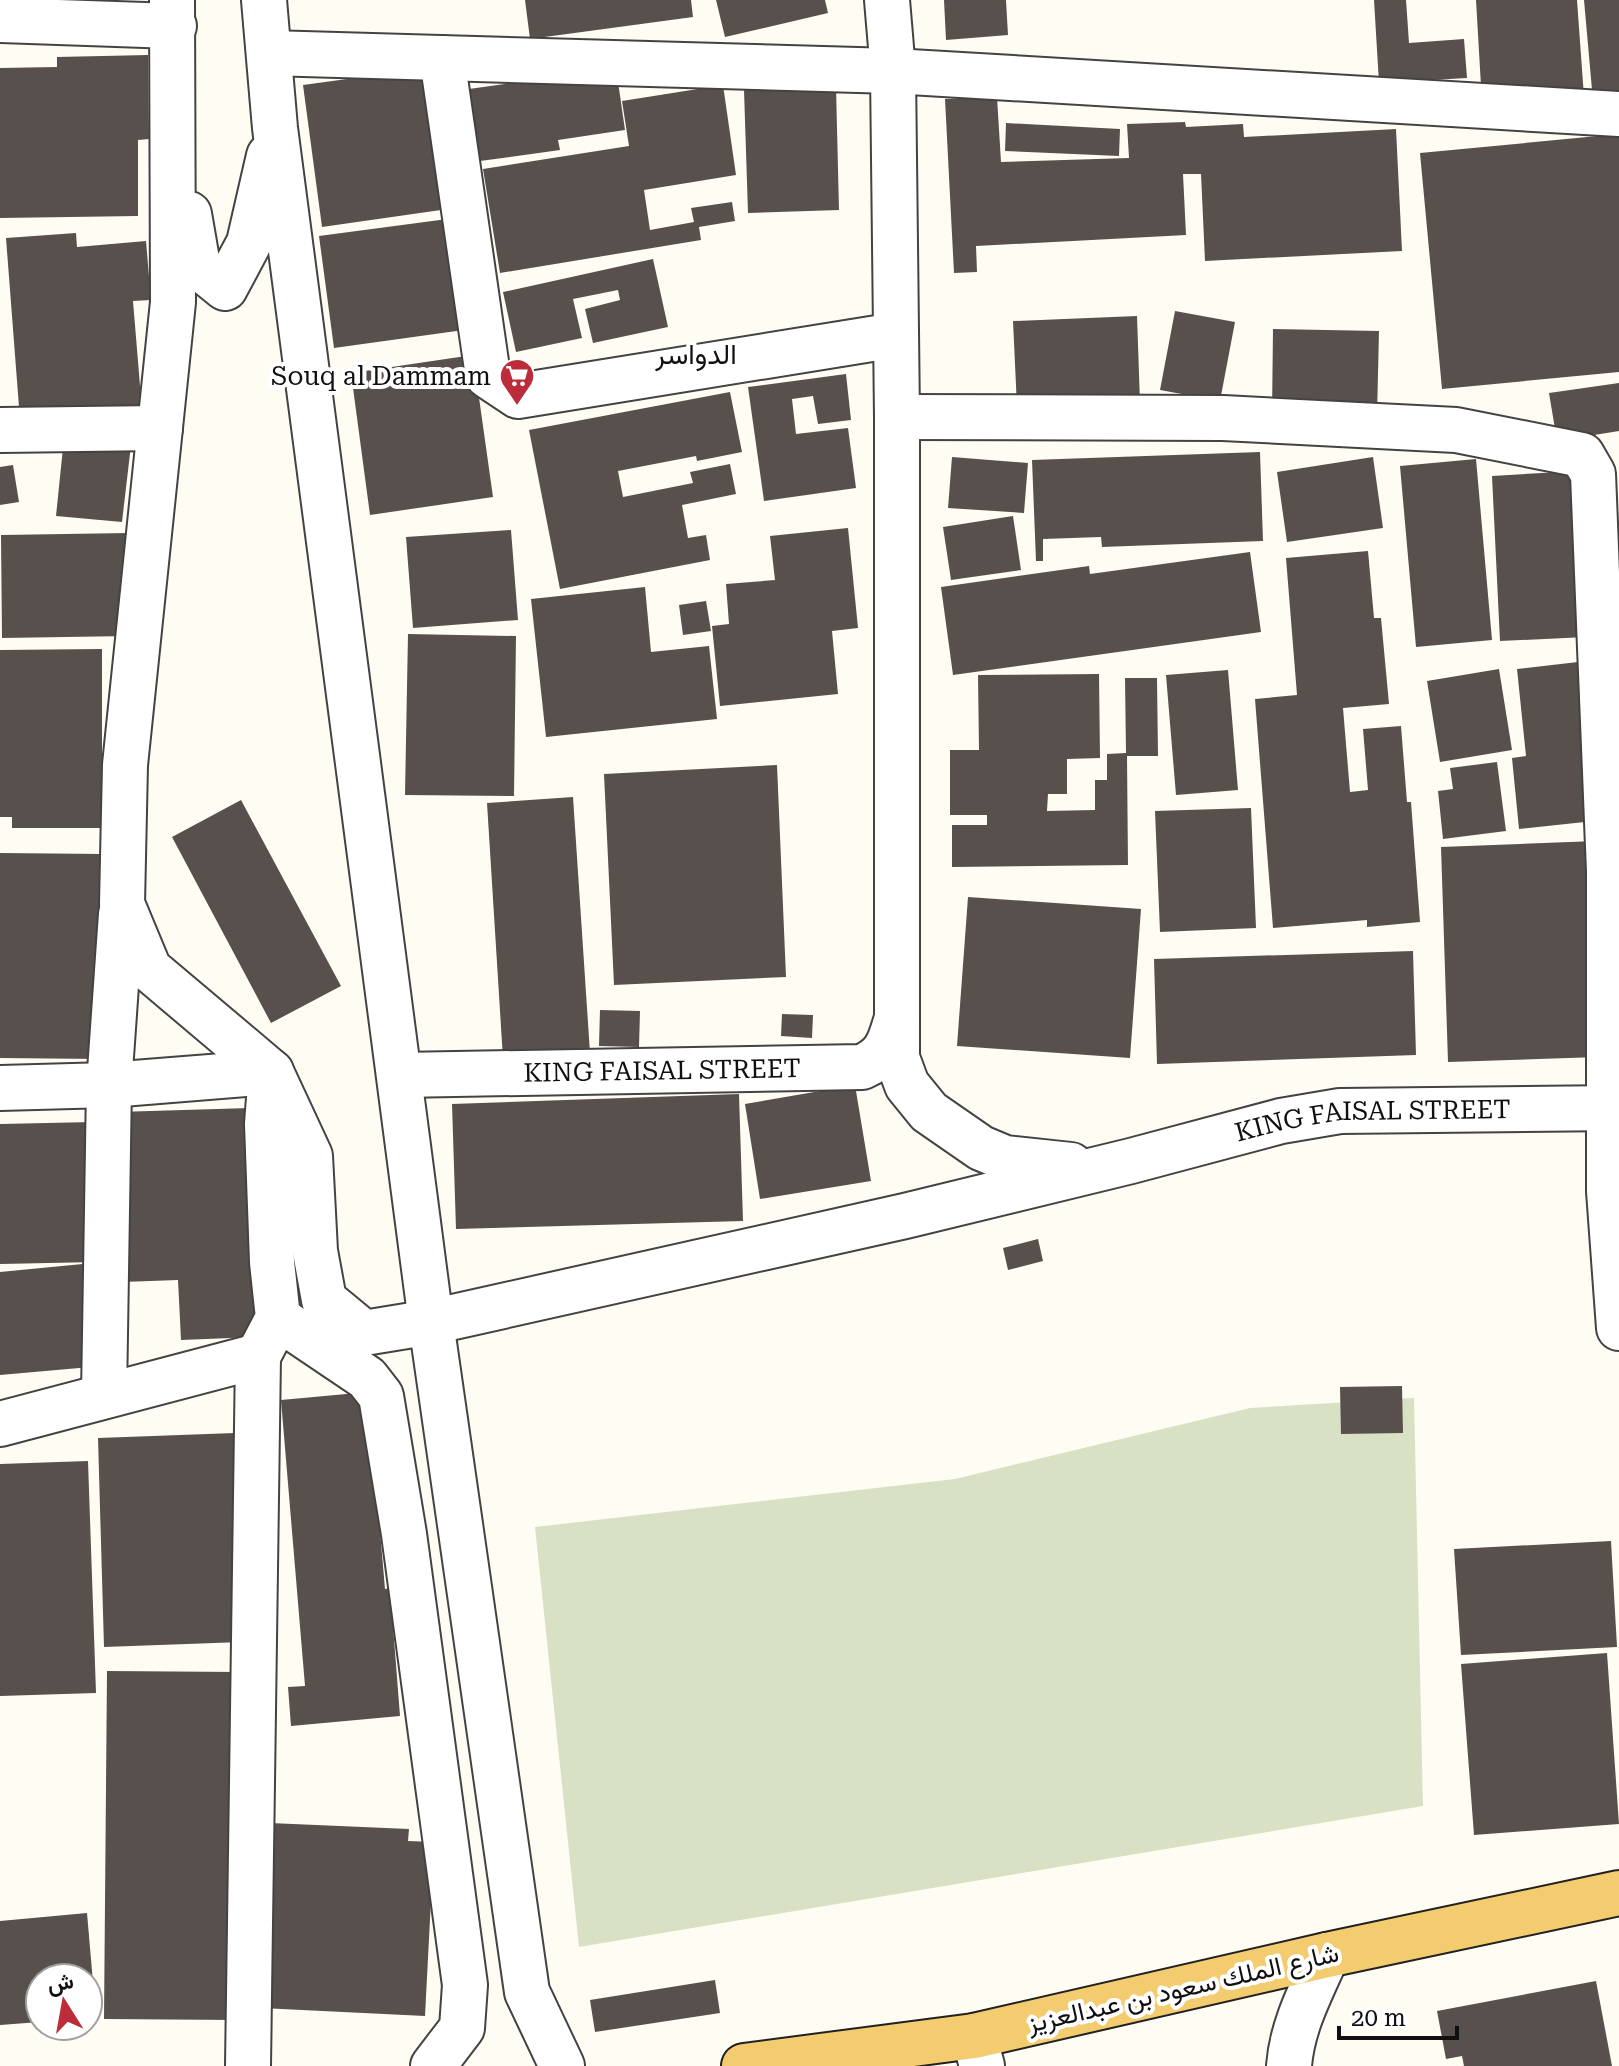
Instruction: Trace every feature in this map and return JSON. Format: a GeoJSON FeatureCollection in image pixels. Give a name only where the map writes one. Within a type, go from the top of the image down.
{"type":"FeatureCollection","features":[{"type":"Feature","properties":{"kind":"main road","name":"شارع الملك سعود بن عبدالعزيز"},"geometry":{"type":"LineString","coordinates":[[744,2066],[978,2051],[1327,1955],[1619,1893]]}},
{"type":"Feature","properties":{"kind":"street"},"geometry":{"type":"LineString","coordinates":[[887,0],[893,71],[897,417],[897,1058],[907,1085],[929,1112],[981,1148],[1005,1158],[1042,1163],[1085,1165],[1131,1161]]}},
{"type":"Feature","properties":{"kind":"street"},"geometry":{"type":"LineString","coordinates":[[0,20],[173,13],[173,302],[125,765],[122,904],[109,1085],[104,1396]]}},
{"type":"Feature","properties":{"kind":"street"},"geometry":{"type":"LineString","coordinates":[[562,2066],[527,1992],[431,1322],[275,128],[274,18],[442,58],[893,71],[1619,114]]}},
{"type":"Feature","properties":{"kind":"street"},"geometry":{"type":"LineString","coordinates":[[442,58],[488,376],[518,396],[896,335]]}},
{"type":"Feature","properties":{"kind":"street"},"geometry":{"type":"LineString","coordinates":[[173,121],[198,266],[225,288],[249,243],[275,128]]}},
{"type":"Feature","properties":{"kind":"street"},"geometry":{"type":"LineString","coordinates":[[897,417],[1223,418],[1456,430],[1582,455],[1593,474],[1608,839],[1613,1108],[1609,1191],[1619,1328]]}},
{"type":"Feature","properties":{"kind":"street"},"geometry":{"type":"LineString","coordinates":[[0,430],[160,428]]}},
{"type":"Feature","properties":{"kind":"street"},"geometry":{"type":"LineString","coordinates":[[122,904],[149,969],[271,1072],[310,1156],[315,1251],[324,1300],[364,1333],[431,1322],[890,1220],[1131,1161]]}},
{"type":"Feature","properties":{"kind":"street","name":"KING FAISAL STREET"},"geometry":{"type":"LineString","coordinates":[[400,1075],[862,1067],[877,1061],[888,1050],[896,1021]]}},
{"type":"Feature","properties":{"kind":"street"},"geometry":{"type":"LineString","coordinates":[[0,1088],[109,1085],[271,1072]]}},
{"type":"Feature","properties":{"kind":"street"},"geometry":{"type":"LineString","coordinates":[[248,2066],[258,1356],[278,1318],[272,1262],[267,1124],[271,1072]]}},
{"type":"Feature","properties":{"kind":"street","name":"KING FAISAL STREET"},"geometry":{"type":"LineString","coordinates":[[1131,1161],[1281,1121],[1340,1111],[1613,1108]]}},
{"type":"Feature","properties":{"kind":"street"},"geometry":{"type":"LineString","coordinates":[[278,1318],[367,1378],[381,1396],[404,1534],[465,1985],[462,2028],[433,2066]]}},
{"type":"Feature","properties":{"kind":"street"},"geometry":{"type":"LineString","coordinates":[[0,1424],[258,1356]]}},
{"type":"Feature","properties":{"kind":"street"},"geometry":{"type":"LineString","coordinates":[[1289,2066],[1299,2017],[1327,1955]]}},
{"type":"Feature","properties":{"kind":"green space"},"geometry":{"type":"Polygon","coordinates":[[[1414,1398],[1423,1806],[579,1947],[535,1527],[955,1479],[1250,1408],[1414,1398]]]}},
{"type":"Feature","properties":{"kind":"building"},"geometry":{"type":"Polygon","coordinates":[[[525,0],[691,0],[693,17],[530,39],[525,0]]]}},
{"type":"Feature","properties":{"kind":"building"},"geometry":{"type":"Polygon","coordinates":[[[716,0],[825,0],[828,13],[725,37],[716,0]]]}},
{"type":"Feature","properties":{"kind":"building"},"geometry":{"type":"Polygon","coordinates":[[[944,0],[1006,0],[1008,35],[946,40],[944,0]]]}},
{"type":"Feature","properties":{"kind":"building"},"geometry":{"type":"Polygon","coordinates":[[[1374,0],[1406,0],[1409,43],[1464,39],[1467,78],[1379,83],[1374,0]]]}},
{"type":"Feature","properties":{"kind":"building"},"geometry":{"type":"Polygon","coordinates":[[[1476,0],[1577,0],[1584,97],[1482,103],[1476,0]]]}},
{"type":"Feature","properties":{"kind":"building"},"geometry":{"type":"Polygon","coordinates":[[[1584,0],[1619,0],[1619,99],[1593,101],[1584,0]]]}},
{"type":"Feature","properties":{"kind":"building"},"geometry":{"type":"Polygon","coordinates":[[[148,55],[149,139],[138,140],[138,216],[0,218],[0,68],[57,67],[57,57],[148,55]]]}},
{"type":"Feature","properties":{"kind":"building"},"geometry":{"type":"Polygon","coordinates":[[[428,68],[455,208],[322,227],[303,85],[428,68]]]}},
{"type":"Feature","properties":{"kind":"building"},"geometry":{"type":"Polygon","coordinates":[[[616,68],[625,130],[558,140],[560,150],[480,161],[469,89],[616,68]]]}},
{"type":"Feature","properties":{"kind":"building"},"geometry":{"type":"Polygon","coordinates":[[[723,85],[736,175],[644,190],[650,230],[694,222],[691,208],[732,202],[735,221],[699,227],[701,240],[500,273],[483,169],[629,146],[622,101],[723,85]]]}},
{"type":"Feature","properties":{"kind":"building"},"geometry":{"type":"Polygon","coordinates":[[[836,87],[839,210],[748,213],[744,90],[836,87]]]}},
{"type":"Feature","properties":{"kind":"building"},"geometry":{"type":"Polygon","coordinates":[[[997,97],[1001,162],[1129,158],[1127,124],[1185,122],[1186,127],[1243,124],[1244,137],[1396,129],[1402,251],[1205,261],[1201,174],[1183,174],[1186,235],[976,246],[977,272],[954,273],[945,99],[997,97]]]}},
{"type":"Feature","properties":{"kind":"building"},"geometry":{"type":"Polygon","coordinates":[[[1006,123],[1120,129],[1119,156],[1005,151],[1006,123]]]}},
{"type":"Feature","properties":{"kind":"building"},"geometry":{"type":"Polygon","coordinates":[[[1619,134],[1619,372],[1442,389],[1420,153],[1619,134]]]}},
{"type":"Feature","properties":{"kind":"building"},"geometry":{"type":"Polygon","coordinates":[[[455,218],[471,329],[334,348],[319,236],[455,218]]]}},
{"type":"Feature","properties":{"kind":"building"},"geometry":{"type":"Polygon","coordinates":[[[76,233],[77,247],[146,241],[151,300],[133,301],[142,410],[20,420],[6,238],[76,233]]]}},
{"type":"Feature","properties":{"kind":"building"},"geometry":{"type":"Polygon","coordinates":[[[653,259],[668,327],[593,343],[585,309],[620,300],[618,290],[573,299],[582,338],[516,352],[503,292],[653,259]]]}},
{"type":"Feature","properties":{"kind":"building"},"geometry":{"type":"Polygon","coordinates":[[[1175,311],[1235,322],[1220,401],[1160,390],[1175,311]]]}},
{"type":"Feature","properties":{"kind":"building"},"geometry":{"type":"Polygon","coordinates":[[[1137,316],[1140,403],[1017,407],[1013,321],[1137,316]]]}},
{"type":"Feature","properties":{"kind":"building"},"geometry":{"type":"Polygon","coordinates":[[[1273,329],[1379,331],[1377,416],[1272,413],[1273,329]]]}},
{"type":"Feature","properties":{"kind":"building"},"geometry":{"type":"Polygon","coordinates":[[[473,355],[493,497],[370,515],[351,373],[473,355]]]}},
{"type":"Feature","properties":{"kind":"building"},"geometry":{"type":"Polygon","coordinates":[[[846,374],[851,420],[818,424],[813,396],[792,399],[796,434],[848,428],[856,488],[764,501],[748,387],[846,374]]]}},
{"type":"Feature","properties":{"kind":"building"},"geometry":{"type":"Polygon","coordinates":[[[1619,383],[1619,431],[1557,441],[1549,393],[1619,383]]]}},
{"type":"Feature","properties":{"kind":"building"},"geometry":{"type":"Polygon","coordinates":[[[730,392],[742,452],[697,461],[696,456],[618,471],[623,497],[693,483],[690,472],[730,464],[736,494],[682,505],[688,538],[706,535],[710,560],[560,589],[529,430],[730,392]]]}},
{"type":"Feature","properties":{"kind":"building"},"geometry":{"type":"Polygon","coordinates":[[[64,438],[131,445],[122,522],[56,516],[64,438]]]}},
{"type":"Feature","properties":{"kind":"building"},"geometry":{"type":"Polygon","coordinates":[[[1260,452],[1263,541],[1102,547],[1101,537],[1043,539],[1043,561],[1036,561],[1032,460],[1260,452]]]}},
{"type":"Feature","properties":{"kind":"building"},"geometry":{"type":"Polygon","coordinates":[[[952,457],[1028,463],[1024,513],[948,508],[952,457]]]}},
{"type":"Feature","properties":{"kind":"building"},"geometry":{"type":"Polygon","coordinates":[[[1373,457],[1383,528],[1287,542],[1277,472],[1373,457]]]}},
{"type":"Feature","properties":{"kind":"building"},"geometry":{"type":"Polygon","coordinates":[[[1476,459],[1492,640],[1416,647],[1400,466],[1476,459]]]}},
{"type":"Feature","properties":{"kind":"building"},"geometry":{"type":"Polygon","coordinates":[[[13,465],[19,502],[0,505],[0,467],[13,465]]]}},
{"type":"Feature","properties":{"kind":"building"},"geometry":{"type":"Polygon","coordinates":[[[1577,471],[1586,637],[1500,641],[1492,476],[1577,471]]]}},
{"type":"Feature","properties":{"kind":"building"},"geometry":{"type":"Polygon","coordinates":[[[1013,516],[1021,570],[951,580],[943,527],[1013,516]]]}},
{"type":"Feature","properties":{"kind":"building"},"geometry":{"type":"Polygon","coordinates":[[[848,528],[858,628],[832,631],[838,694],[720,706],[712,626],[729,624],[726,584],[775,580],[770,536],[848,528]]]}},
{"type":"Feature","properties":{"kind":"building"},"geometry":{"type":"Polygon","coordinates":[[[511,530],[518,620],[413,628],[406,537],[511,530]]]}},
{"type":"Feature","properties":{"kind":"building"},"geometry":{"type":"Polygon","coordinates":[[[129,533],[130,636],[2,638],[1,535],[129,533]]]}},
{"type":"Feature","properties":{"kind":"building"},"geometry":{"type":"Polygon","coordinates":[[[1368,551],[1374,618],[1381,618],[1389,704],[1343,708],[1350,792],[1368,790],[1363,729],[1401,726],[1407,802],[1411,802],[1420,922],[1367,927],[1367,920],[1273,928],[1255,699],[1297,695],[1286,558],[1368,551]]]}},
{"type":"Feature","properties":{"kind":"building"},"geometry":{"type":"Polygon","coordinates":[[[1250,552],[1261,632],[953,675],[941,587],[1089,566],[1090,574],[1250,552]]]}},
{"type":"Feature","properties":{"kind":"building"},"geometry":{"type":"Polygon","coordinates":[[[645,587],[651,652],[709,646],[717,719],[546,737],[531,599],[645,587]]]}},
{"type":"Feature","properties":{"kind":"building"},"geometry":{"type":"Polygon","coordinates":[[[706,601],[711,631],[683,635],[679,605],[706,601]]]}},
{"type":"Feature","properties":{"kind":"building"},"geometry":{"type":"Polygon","coordinates":[[[408,634],[516,636],[514,796],[405,795],[408,634]]]}},
{"type":"Feature","properties":{"kind":"building"},"geometry":{"type":"Polygon","coordinates":[[[102,649],[102,828],[12,828],[12,817],[0,817],[0,650],[102,649]]]}},
{"type":"Feature","properties":{"kind":"building"},"geometry":{"type":"Polygon","coordinates":[[[1578,662],[1594,821],[1519,829],[1512,758],[1526,756],[1517,669],[1578,662]]]}},
{"type":"Feature","properties":{"kind":"building"},"geometry":{"type":"Polygon","coordinates":[[[1499,669],[1512,750],[1440,762],[1427,681],[1499,669]]]}},
{"type":"Feature","properties":{"kind":"building"},"geometry":{"type":"Polygon","coordinates":[[[1228,670],[1238,790],[1176,795],[1166,675],[1228,670]]]}},
{"type":"Feature","properties":{"kind":"building"},"geometry":{"type":"Polygon","coordinates":[[[1099,674],[1100,758],[1067,759],[1067,794],[1048,794],[1047,811],[1095,810],[1095,780],[1107,780],[1107,754],[1126,753],[1125,678],[1157,678],[1158,756],[1127,756],[1128,865],[952,867],[952,825],[987,825],[987,815],[950,815],[950,750],[979,750],[978,675],[1099,674]]]}},
{"type":"Feature","properties":{"kind":"building"},"geometry":{"type":"Polygon","coordinates":[[[1497,762],[1506,831],[1443,839],[1438,791],[1453,789],[1450,768],[1497,762]]]}},
{"type":"Feature","properties":{"kind":"building"},"geometry":{"type":"Polygon","coordinates":[[[777,765],[786,977],[614,985],[604,774],[777,765]]]}},
{"type":"Feature","properties":{"kind":"building"},"geometry":{"type":"Polygon","coordinates":[[[573,797],[590,1053],[503,1059],[487,803],[573,797]]]}},
{"type":"Feature","properties":{"kind":"building"},"geometry":{"type":"Polygon","coordinates":[[[241,800],[341,986],[271,1023],[172,837],[241,800]]]}},
{"type":"Feature","properties":{"kind":"building"},"geometry":{"type":"Polygon","coordinates":[[[1251,808],[1256,928],[1160,932],[1155,811],[1251,808]]]}},
{"type":"Feature","properties":{"kind":"building"},"geometry":{"type":"Polygon","coordinates":[[[1596,841],[1598,1057],[1448,1062],[1441,847],[1596,841]]]}},
{"type":"Feature","properties":{"kind":"building"},"geometry":{"type":"Polygon","coordinates":[[[0,853],[104,854],[101,1059],[0,1058],[0,853]]]}},
{"type":"Feature","properties":{"kind":"building"},"geometry":{"type":"Polygon","coordinates":[[[968,897],[1141,909],[1130,1058],[957,1046],[968,897]]]}},
{"type":"Feature","properties":{"kind":"building"},"geometry":{"type":"Polygon","coordinates":[[[1413,951],[1416,1055],[1157,1064],[1154,959],[1413,951]]]}},
{"type":"Feature","properties":{"kind":"building"},"geometry":{"type":"Polygon","coordinates":[[[600,1010],[640,1011],[639,1047],[599,1046],[600,1010]]]}},
{"type":"Feature","properties":{"kind":"building"},"geometry":{"type":"Polygon","coordinates":[[[782,1014],[813,1015],[812,1038],[781,1036],[782,1014]]]}},
{"type":"Feature","properties":{"kind":"building"},"geometry":{"type":"Polygon","coordinates":[[[855,1085],[871,1181],[760,1199],[745,1104],[855,1085]]]}},
{"type":"Feature","properties":{"kind":"building"},"geometry":{"type":"Polygon","coordinates":[[[739,1094],[743,1221],[456,1229],[452,1104],[739,1094]]]}},
{"type":"Feature","properties":{"kind":"building"},"geometry":{"type":"Polygon","coordinates":[[[250,1108],[257,1337],[181,1340],[178,1280],[122,1282],[117,1112],[250,1108]]]}},
{"type":"Feature","properties":{"kind":"building"},"geometry":{"type":"Polygon","coordinates":[[[93,1122],[97,1262],[0,1264],[0,1124],[93,1122]]]}},
{"type":"Feature","properties":{"kind":"building"},"geometry":{"type":"Polygon","coordinates":[[[1038,1239],[1043,1261],[1008,1270],[1003,1248],[1038,1239]]]}},
{"type":"Feature","properties":{"kind":"building"},"geometry":{"type":"Polygon","coordinates":[[[93,1263],[102,1366],[0,1375],[0,1272],[93,1263]]]}},
{"type":"Feature","properties":{"kind":"building"},"geometry":{"type":"Polygon","coordinates":[[[1402,1386],[1403,1433],[1341,1434],[1340,1387],[1402,1386]]]}},
{"type":"Feature","properties":{"kind":"building"},"geometry":{"type":"Polygon","coordinates":[[[368,1392],[385,1589],[390,1588],[400,1716],[291,1726],[288,1687],[305,1686],[281,1400],[368,1392]]]}},
{"type":"Feature","properties":{"kind":"building"},"geometry":{"type":"Polygon","coordinates":[[[235,1433],[242,1642],[104,1647],[98,1438],[235,1433]]]}},
{"type":"Feature","properties":{"kind":"building"},"geometry":{"type":"Polygon","coordinates":[[[88,1461],[96,1693],[0,1696],[0,1464],[88,1461]]]}},
{"type":"Feature","properties":{"kind":"building"},"geometry":{"type":"Polygon","coordinates":[[[1611,1541],[1617,1647],[1461,1655],[1454,1549],[1611,1541]]]}},
{"type":"Feature","properties":{"kind":"building"},"geometry":{"type":"Polygon","coordinates":[[[1607,1653],[1619,1824],[1474,1835],[1461,1664],[1607,1653]]]}},
{"type":"Feature","properties":{"kind":"building"},"geometry":{"type":"Polygon","coordinates":[[[107,1671],[239,1672],[236,2020],[104,2019],[107,1671]]]}},
{"type":"Feature","properties":{"kind":"building"},"geometry":{"type":"Polygon","coordinates":[[[270,1823],[409,1829],[408,1841],[434,1842],[425,2016],[261,2008],[270,1823]]]}},
{"type":"Feature","properties":{"kind":"building"},"geometry":{"type":"Polygon","coordinates":[[[87,1913],[91,1962],[24,1962],[24,2023],[0,2025],[0,1921],[87,1913]]]}},
{"type":"Feature","properties":{"kind":"building"},"geometry":{"type":"Polygon","coordinates":[[[715,1980],[720,2013],[595,2032],[590,2000],[715,1980]]]}},
{"type":"Feature","properties":{"kind":"building"},"geometry":{"type":"Polygon","coordinates":[[[1596,1981],[1612,2066],[1464,2066],[1462,2056],[1446,2059],[1437,2011],[1596,1981]]]}},
{"type":"Feature","properties":{"kind":"place","name":"Souq al Dammam"},"geometry":{"type":"Point","coordinates":[517,407]}},
{"type":"Feature","properties":{"kind":"district","name":"الدواسر"},"geometry":{"type":"Point","coordinates":[696,354]}}]}
